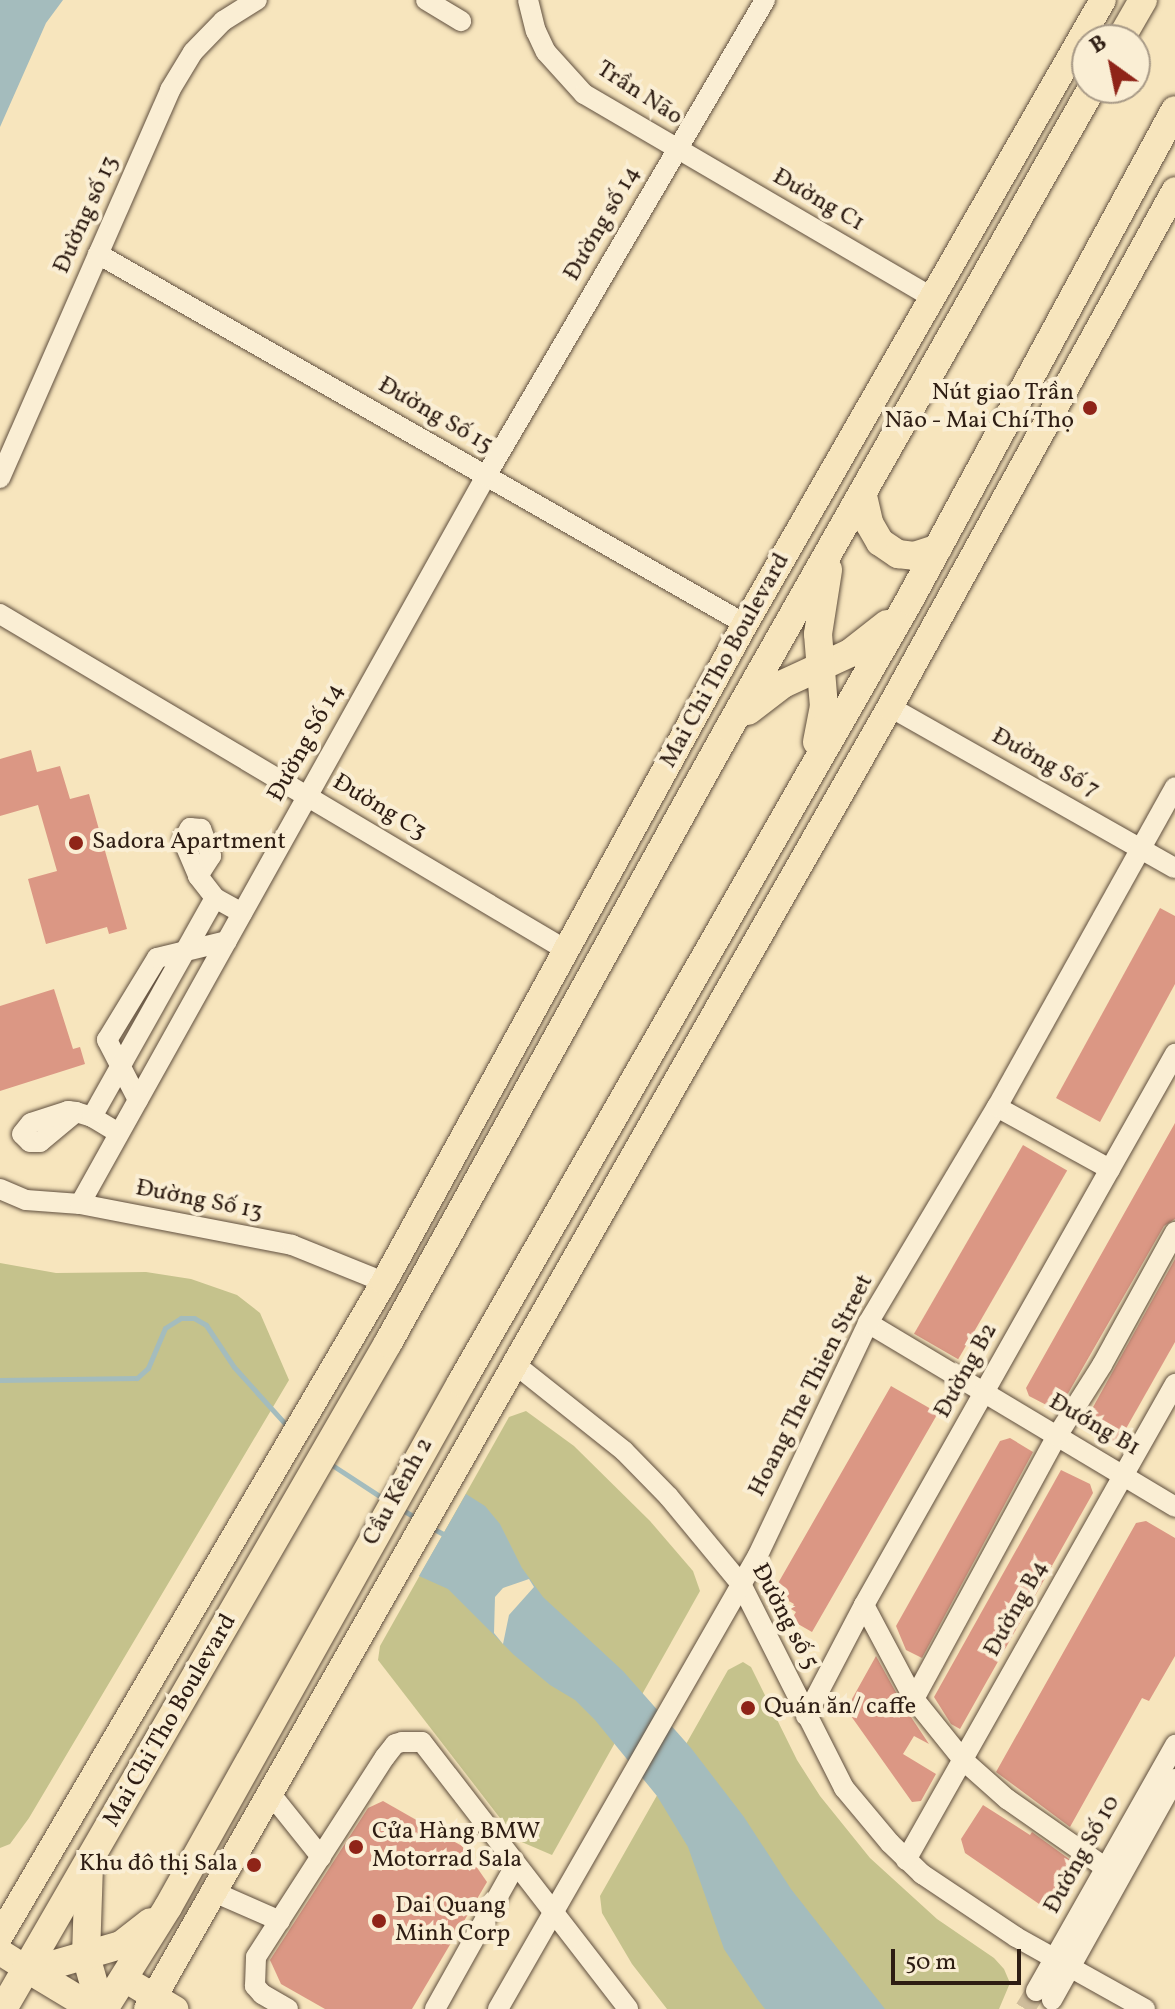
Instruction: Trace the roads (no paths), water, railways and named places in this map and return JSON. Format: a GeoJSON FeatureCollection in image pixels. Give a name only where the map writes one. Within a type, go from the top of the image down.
{"type":"FeatureCollection","features":[{"type":"Feature","properties":{"kind":"highway"},"geometry":{"type":"LineString","coordinates":[[1129,24],[1143,0]]}},
{"type":"Feature","properties":{"kind":"highway","name":"Mai Chi Tho Boulevard"},"geometry":{"type":"LineString","coordinates":[[3,2009],[46,1981],[47,1933],[388,1343],[729,728],[1083,104]]}},
{"type":"Feature","properties":{"kind":"highway"},"geometry":{"type":"LineString","coordinates":[[809,774],[909,601],[1175,110]]}},
{"type":"Feature","properties":{"kind":"highway"},"geometry":{"type":"LineString","coordinates":[[863,496],[869,523],[880,542],[898,554],[914,556],[938,548]]}},
{"type":"Feature","properties":{"kind":"highway"},"geometry":{"type":"LineString","coordinates":[[809,774],[824,707],[818,634],[832,548]]}},
{"type":"Feature","properties":{"kind":"highway"},"geometry":{"type":"LineString","coordinates":[[729,728],[783,684],[868,641],[909,601]]}},
{"type":"Feature","properties":{"kind":"highway"},"geometry":{"type":"LineString","coordinates":[[779,642],[858,687]]}},
{"type":"Feature","properties":{"kind":"highway","name":"Cầu Kênh 2"},"geometry":{"type":"LineString","coordinates":[[168,1907],[337,1601],[809,774]]}},
{"type":"Feature","properties":{"kind":"highway"},"geometry":{"type":"LineString","coordinates":[[89,1864],[86,1956],[91,2005]]}},
{"type":"Feature","properties":{"kind":"highway"},"geometry":{"type":"LineString","coordinates":[[91,2005],[46,1981],[86,1956],[121,1945],[168,1907]]}},
{"type":"Feature","properties":{"kind":"highway"},"geometry":{"type":"LineString","coordinates":[[91,2005],[123,1978],[168,1907]]}},
{"type":"Feature","properties":{"kind":"highway"},"geometry":{"type":"LineString","coordinates":[[47,1933],[123,1978]]}},
{"type":"Feature","properties":{"kind":"main road","name":"Mai Chi Tho Boulevard"},"geometry":{"type":"LineString","coordinates":[[0,1936],[6,1909],[233,1539],[384,1282],[745,624],[1103,0]]}},
{"type":"Feature","properties":{"kind":"main road"},"geometry":{"type":"LineString","coordinates":[[516,1365],[890,707],[1175,190]]}},
{"type":"Feature","properties":{"kind":"main road"},"geometry":{"type":"LineString","coordinates":[[745,624],[779,642]]}},
{"type":"Feature","properties":{"kind":"main road"},"geometry":{"type":"LineString","coordinates":[[858,687],[890,707]]}},
{"type":"Feature","properties":{"kind":"main road","name":"Cầu Kênh 2"},"geometry":{"type":"LineString","coordinates":[[270,1793],[516,1365]]}},
{"type":"Feature","properties":{"kind":"main road"},"geometry":{"type":"LineString","coordinates":[[123,1978],[159,2005],[214,1892],[270,1793]]}},
{"type":"Feature","properties":{"kind":"main road"},"geometry":{"type":"LineString","coordinates":[[6,1909],[47,1933]]}},
{"type":"Feature","properties":{"kind":"main road"},"geometry":{"type":"LineString","coordinates":[[0,1952],[46,1981]]}},
{"type":"Feature","properties":{"kind":"street","name":"Đường số 13"},"geometry":{"type":"LineString","coordinates":[[0,478],[170,90],[193,52],[223,21],[257,0]]}},
{"type":"Feature","properties":{"kind":"street"},"geometry":{"type":"LineString","coordinates":[[426,0],[461,21]]}},
{"type":"Feature","properties":{"kind":"street","name":"Trần Não"},"geometry":{"type":"LineString","coordinates":[[528,0],[536,31],[546,52],[584,94],[677,149]]}},
{"type":"Feature","properties":{"kind":"street","name":"Đường số 14"},"geometry":{"type":"LineString","coordinates":[[486,476],[765,0]]}},
{"type":"Feature","properties":{"kind":"street","name":"Đường C1"},"geometry":{"type":"LineString","coordinates":[[677,149],[932,297]]}},
{"type":"Feature","properties":{"kind":"street","name":"Đường Số 15"},"geometry":{"type":"LineString","coordinates":[[98,254],[745,624]]}},
{"type":"Feature","properties":{"kind":"street","name":"Đường Số 14"},"geometry":{"type":"LineString","coordinates":[[80,1204],[486,476]]}},
{"type":"Feature","properties":{"kind":"street","name":"Đường C3"},"geometry":{"type":"LineString","coordinates":[[0,614],[566,950]]}},
{"type":"Feature","properties":{"kind":"street","name":"Đường Số 7"},"geometry":{"type":"LineString","coordinates":[[890,707],[1175,868]]}},
{"type":"Feature","properties":{"kind":"street","name":"Hoang The Thien Street"},"geometry":{"type":"LineString","coordinates":[[498,2009],[741,1584],[868,1323],[997,1107],[1175,787]]}},
{"type":"Feature","properties":{"kind":"street"},"geometry":{"type":"LineString","coordinates":[[198,876],[215,898],[242,913]]}},
{"type":"Feature","properties":{"kind":"street"},"geometry":{"type":"LineString","coordinates":[[185,951],[215,898]]}},
{"type":"Feature","properties":{"kind":"street"},"geometry":{"type":"LineString","coordinates":[[138,1100],[107,1040],[157,958],[227,941]]}},
{"type":"Feature","properties":{"kind":"street","name":"Đường B2"},"geometry":{"type":"LineString","coordinates":[[806,1716],[864,1605],[1175,1054]]}},
{"type":"Feature","properties":{"kind":"street"},"geometry":{"type":"LineString","coordinates":[[119,1133],[84,1114],[120,1067]]}},
{"type":"Feature","properties":{"kind":"street"},"geometry":{"type":"LineString","coordinates":[[997,1107],[1110,1169]]}},
{"type":"Feature","properties":{"kind":"street","name":"Đường Số 13"},"geometry":{"type":"LineString","coordinates":[[0,1189],[26,1200],[80,1204],[292,1245],[384,1282]]}},
{"type":"Feature","properties":{"kind":"street"},"geometry":{"type":"LineString","coordinates":[[914,1699],[1057,1436],[1102,1365],[1175,1232]]}},
{"type":"Feature","properties":{"kind":"street","name":"Đướng B1"},"geometry":{"type":"LineString","coordinates":[[868,1323],[1123,1473],[1175,1507]]}},
{"type":"Feature","properties":{"kind":"street","name":"Đường số 5"},"geometry":{"type":"LineString","coordinates":[[516,1365],[551,1389],[624,1451],[669,1497],[741,1584],[844,1788],[906,1860],[1016,1937],[1145,2009]]}},
{"type":"Feature","properties":{"kind":"street","name":"Đường B4"},"geometry":{"type":"LineString","coordinates":[[906,1860],[1175,1384]]}},
{"type":"Feature","properties":{"kind":"street"},"geometry":{"type":"LineString","coordinates":[[864,1605],[914,1699],[963,1760],[1007,1799],[1106,1868]]}},
{"type":"Feature","properties":{"kind":"street"},"geometry":{"type":"LineString","coordinates":[[288,2009],[262,1994],[255,1986],[253,1973],[256,1957],[395,1744],[422,1742],[515,1866],[555,1910],[627,2008]]}},
{"type":"Feature","properties":{"kind":"street","name":"Đường Số 10"},"geometry":{"type":"LineString","coordinates":[[1062,1962],[1106,1868],[1175,1745]]}},
{"type":"Feature","properties":{"kind":"street","name":"Đường Số 10"},"geometry":{"type":"LineString","coordinates":[[1044,1995],[1175,1779]]}},
{"type":"Feature","properties":{"kind":"street"},"geometry":{"type":"LineString","coordinates":[[270,1793],[321,1857]]}},
{"type":"Feature","properties":{"kind":"street"},"geometry":{"type":"LineString","coordinates":[[435,2009],[515,1866]]}},
{"type":"Feature","properties":{"kind":"street"},"geometry":{"type":"LineString","coordinates":[[214,1892],[280,1921]]}},
{"type":"Feature","properties":{"kind":"water"},"geometry":{"type":"Polygon","coordinates":[[[0,0],[63,0],[46,23],[0,127],[0,0]]]}},
{"type":"Feature","properties":{"kind":"water"},"geometry":{"type":"Polygon","coordinates":[[[466,1494],[485,1506],[500,1524],[522,1568],[543,1597],[623,1671],[691,1748],[744,1817],[791,1889],[885,2009],[765,2009],[724,1949],[688,1847],[657,1796],[575,1700],[550,1685],[514,1655],[448,1589],[419,1576],[466,1494]]]}},
{"type":"Feature","properties":{"kind":"waterway"},"geometry":{"type":"LineString","coordinates":[[0,1380],[137,1378],[148,1368],[165,1328],[181,1318],[194,1318],[206,1325],[234,1367],[288,1427]]}},
{"type":"Feature","properties":{"kind":"waterway"},"geometry":{"type":"LineString","coordinates":[[329,1463],[384,1499]]}},
{"type":"Feature","properties":{"kind":"waterway"},"geometry":{"type":"LineString","coordinates":[[399,1508],[418,1519]]}},
{"type":"Feature","properties":{"kind":"waterway"},"geometry":{"type":"LineString","coordinates":[[430,1527],[443,1534]]}},
{"type":"Feature","properties":{"kind":"tunnel"},"geometry":{"type":"LineString","coordinates":[[1025,2009],[1036,1991]]}},
{"type":"Feature","properties":{"kind":"place","name":"Nút giao Trần Não - Mai Chí Thọ"},"geometry":{"type":"Point","coordinates":[1090,408]}},
{"type":"Feature","properties":{"kind":"place","name":"Sadora Apartment"},"geometry":{"type":"Point","coordinates":[76,843]}},
{"type":"Feature","properties":{"kind":"place","name":"Quán ăn/ caffe"},"geometry":{"type":"Point","coordinates":[748,1708]}},
{"type":"Feature","properties":{"kind":"place","name":"Cửa Hàng BMW Motorrad Sala"},"geometry":{"type":"Point","coordinates":[356,1847]}},
{"type":"Feature","properties":{"kind":"place","name":"Khu đô thị Sala"},"geometry":{"type":"Point","coordinates":[254,1865]}},
{"type":"Feature","properties":{"kind":"place","name":"Dai Quang Minh Corp"},"geometry":{"type":"Point","coordinates":[379,1921]}}]}
